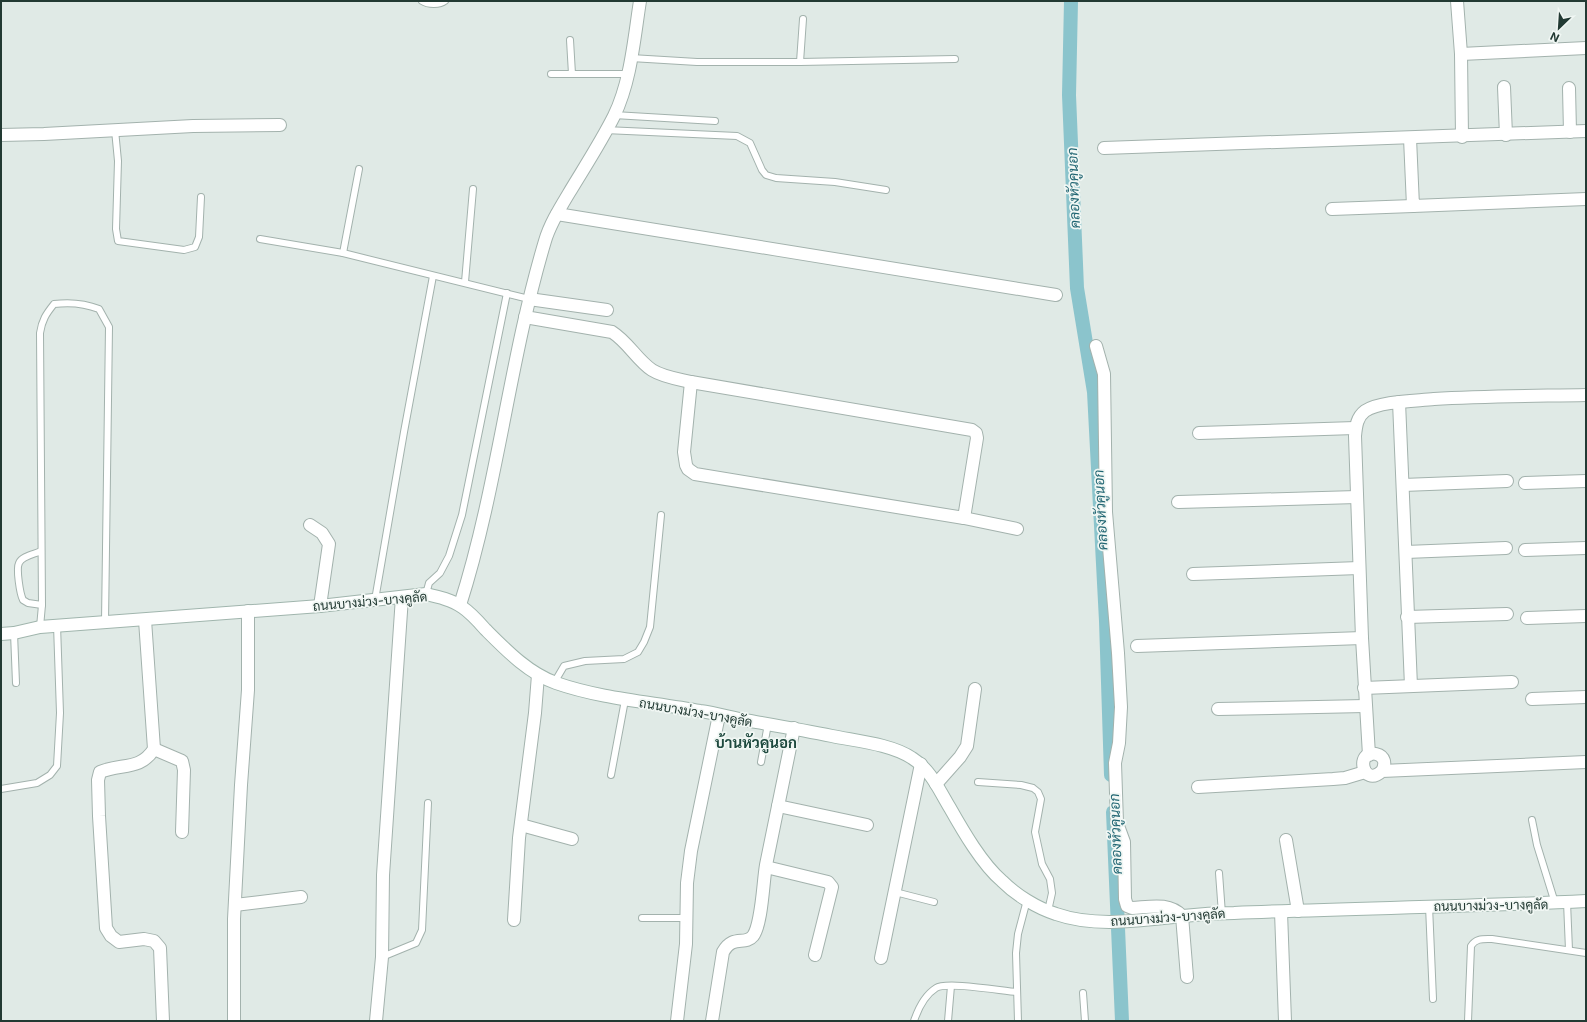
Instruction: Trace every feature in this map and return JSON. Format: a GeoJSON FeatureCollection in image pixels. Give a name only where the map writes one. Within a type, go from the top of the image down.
{"type":"FeatureCollection","features":[{"type":"Feature","properties":{"kind":"street"},"geometry":{"type":"LineString","coordinates":[[460,605],[473,564],[485,516],[525,317],[545,240],[557,214],[614,115],[625,88],[640,1]]}},
{"type":"Feature","properties":{"kind":"street"},"geometry":{"type":"LineString","coordinates":[[1457,1],[1461,54],[1462,136]]}},
{"type":"Feature","properties":{"kind":"street"},"geometry":{"type":"LineString","coordinates":[[1461,54],[1586,48]]}},
{"type":"Feature","properties":{"kind":"street"},"geometry":{"type":"LineString","coordinates":[[1504,88],[1506,135]]}},
{"type":"Feature","properties":{"kind":"street"},"geometry":{"type":"LineString","coordinates":[[1569,88],[1570,132]]}},
{"type":"Feature","properties":{"kind":"street"},"geometry":{"type":"LineString","coordinates":[[1,135],[193,126],[280,125]]}},
{"type":"Feature","properties":{"kind":"street"},"geometry":{"type":"LineString","coordinates":[[1104,148],[1586,131]]}},
{"type":"Feature","properties":{"kind":"street"},"geometry":{"type":"LineString","coordinates":[[1410,138],[1413,206]]}},
{"type":"Feature","properties":{"kind":"street"},"geometry":{"type":"LineString","coordinates":[[1332,209],[1586,199]]}},
{"type":"Feature","properties":{"kind":"street"},"geometry":{"type":"LineString","coordinates":[[557,214],[1056,295]]}},
{"type":"Feature","properties":{"kind":"street"},"geometry":{"type":"LineString","coordinates":[[529,299],[607,310]]}},
{"type":"Feature","properties":{"kind":"street"},"geometry":{"type":"LineString","coordinates":[[525,317],[612,332],[621,338],[653,370],[662,375],[691,382],[972,430],[976,433],[977,438],[964,518]]}},
{"type":"Feature","properties":{"kind":"street"},"geometry":{"type":"LineString","coordinates":[[1096,346],[1104,374],[1106,512],[1121,707],[1119,743],[1115,763],[1116,816],[1124,842],[1125,899],[1127,906],[1132,908],[1170,907],[1177,910],[1182,916],[1187,977]]}},
{"type":"Feature","properties":{"kind":"street"},"geometry":{"type":"LineString","coordinates":[[691,382],[684,459],[688,470],[694,474],[964,518],[1017,529]]}},
{"type":"Feature","properties":{"kind":"street"},"geometry":{"type":"LineString","coordinates":[[1365,772],[1362,762],[1368,754],[1359,568],[1356,428],[1360,418],[1365,412],[1372,408],[1399,402],[1472,397],[1586,395]]}},
{"type":"Feature","properties":{"kind":"street"},"geometry":{"type":"LineString","coordinates":[[1399,402],[1411,686]]}},
{"type":"Feature","properties":{"kind":"street"},"geometry":{"type":"LineString","coordinates":[[1199,433],[1356,428]]}},
{"type":"Feature","properties":{"kind":"street"},"geometry":{"type":"LineString","coordinates":[[1403,485],[1507,481]]}},
{"type":"Feature","properties":{"kind":"street"},"geometry":{"type":"LineString","coordinates":[[1525,483],[1586,481]]}},
{"type":"Feature","properties":{"kind":"street"},"geometry":{"type":"LineString","coordinates":[[1178,502],[1357,497]]}},
{"type":"Feature","properties":{"kind":"street"},"geometry":{"type":"LineString","coordinates":[[310,525],[322,533],[329,544],[320,606]]}},
{"type":"Feature","properties":{"kind":"street"},"geometry":{"type":"LineString","coordinates":[[1406,552],[1506,548]]}},
{"type":"Feature","properties":{"kind":"street"},"geometry":{"type":"LineString","coordinates":[[1525,550],[1586,548]]}},
{"type":"Feature","properties":{"kind":"street"},"geometry":{"type":"LineString","coordinates":[[1193,574],[1359,568]]}},
{"type":"Feature","properties":{"kind":"street","name":"ถนนบางม่วง-บางคูลัด"},"geometry":{"type":"LineString","coordinates":[[1,634],[14,634],[40,626],[145,620],[320,606],[426,594],[441,597],[460,605],[519,661],[538,675],[554,683],[625,700],[702,711],[794,728],[883,747],[908,755],[921,764],[936,784],[959,824],[1001,881],[1027,900],[1048,912],[1061,916],[1094,921],[1139,921],[1182,916],[1222,914],[1586,901]]}},
{"type":"Feature","properties":{"kind":"street"},"geometry":{"type":"LineString","coordinates":[[376,1021],[382,957],[383,875],[402,597]]}},
{"type":"Feature","properties":{"kind":"street"},"geometry":{"type":"LineString","coordinates":[[234,1021],[235,905],[241,785],[248,690],[248,611]]}},
{"type":"Feature","properties":{"kind":"street"},"geometry":{"type":"LineString","coordinates":[[1407,617],[1507,614]]}},
{"type":"Feature","properties":{"kind":"street"},"geometry":{"type":"LineString","coordinates":[[1527,618],[1586,616]]}},
{"type":"Feature","properties":{"kind":"street"},"geometry":{"type":"LineString","coordinates":[[145,620],[154,749],[149,757],[138,764],[106,769],[100,772],[98,780],[99,816],[106,928],[119,942],[144,939],[154,941],[160,948],[162,1021]]}},
{"type":"Feature","properties":{"kind":"street"},"geometry":{"type":"LineString","coordinates":[[1137,646],[1362,638]]}},
{"type":"Feature","properties":{"kind":"street"},"geometry":{"type":"LineString","coordinates":[[514,920],[520,825],[535,713],[538,675]]}},
{"type":"Feature","properties":{"kind":"street"},"geometry":{"type":"LineString","coordinates":[[1364,688],[1512,682]]}},
{"type":"Feature","properties":{"kind":"street"},"geometry":{"type":"LineString","coordinates":[[936,784],[967,746],[975,689]]}},
{"type":"Feature","properties":{"kind":"street"},"geometry":{"type":"LineString","coordinates":[[1532,699],[1586,697]]}},
{"type":"Feature","properties":{"kind":"street"},"geometry":{"type":"LineString","coordinates":[[1218,709],[1365,706]]}},
{"type":"Feature","properties":{"kind":"street"},"geometry":{"type":"LineString","coordinates":[[677,1021],[686,944],[687,883],[691,851],[719,715]]}},
{"type":"Feature","properties":{"kind":"street"},"geometry":{"type":"LineString","coordinates":[[712,1021],[723,952],[727,945],[734,941],[748,940],[753,937],[758,925],[766,867],[794,728]]}},
{"type":"Feature","properties":{"kind":"street"},"geometry":{"type":"LineString","coordinates":[[154,749],[182,761],[184,770],[182,832]]}},
{"type":"Feature","properties":{"kind":"street"},"geometry":{"type":"LineString","coordinates":[[1198,787],[1345,778],[1365,772],[1374,775],[1379,774],[1385,767],[1382,757],[1373,753],[1368,754]]}},
{"type":"Feature","properties":{"kind":"street"},"geometry":{"type":"LineString","coordinates":[[1382,771],[1586,762]]}},
{"type":"Feature","properties":{"kind":"street"},"geometry":{"type":"LineString","coordinates":[[881,958],[896,892],[921,764]]}},
{"type":"Feature","properties":{"kind":"street"},"geometry":{"type":"LineString","coordinates":[[778,806],[867,825]]}},
{"type":"Feature","properties":{"kind":"street"},"geometry":{"type":"LineString","coordinates":[[520,825],[572,839]]}},
{"type":"Feature","properties":{"kind":"street"},"geometry":{"type":"LineString","coordinates":[[1286,840],[1298,911]]}},
{"type":"Feature","properties":{"kind":"street"},"geometry":{"type":"LineString","coordinates":[[766,867],[828,882],[832,886],[815,955]]}},
{"type":"Feature","properties":{"kind":"street"},"geometry":{"type":"LineString","coordinates":[[235,905],[301,897]]}},
{"type":"Feature","properties":{"kind":"street"},"geometry":{"type":"LineString","coordinates":[[1281,912],[1285,1021]]}},
{"type":"Feature","properties":{"kind":"lane"},"geometry":{"type":"LineString","coordinates":[[422,1],[425,3],[440,4],[445,1]]}},
{"type":"Feature","properties":{"kind":"lane"},"geometry":{"type":"LineString","coordinates":[[800,62],[803,19]]}},
{"type":"Feature","properties":{"kind":"lane"},"geometry":{"type":"LineString","coordinates":[[570,40],[572,74]]}},
{"type":"Feature","properties":{"kind":"lane"},"geometry":{"type":"LineString","coordinates":[[631,58],[697,62],[955,59]]}},
{"type":"Feature","properties":{"kind":"lane"},"geometry":{"type":"LineString","coordinates":[[551,74],[628,74]]}},
{"type":"Feature","properties":{"kind":"lane"},"geometry":{"type":"LineString","coordinates":[[614,115],[715,121]]}},
{"type":"Feature","properties":{"kind":"lane"},"geometry":{"type":"LineString","coordinates":[[115,130],[118,161],[116,229],[118,241],[184,250],[196,247],[199,237],[201,197]]}},
{"type":"Feature","properties":{"kind":"lane"},"geometry":{"type":"LineString","coordinates":[[606,130],[737,136],[750,143],[759,166],[766,175],[776,178],[835,182],[886,190]]}},
{"type":"Feature","properties":{"kind":"lane"},"geometry":{"type":"LineString","coordinates":[[343,253],[360,170]]}},
{"type":"Feature","properties":{"kind":"lane"},"geometry":{"type":"LineString","coordinates":[[465,282],[474,189]]}},
{"type":"Feature","properties":{"kind":"lane"},"geometry":{"type":"LineString","coordinates":[[260,239],[343,253],[529,299]]}},
{"type":"Feature","properties":{"kind":"lane"},"geometry":{"type":"LineString","coordinates":[[375,600],[404,432],[434,276]]}},
{"type":"Feature","properties":{"kind":"lane"},"geometry":{"type":"LineString","coordinates":[[426,594],[430,583],[440,573],[449,556],[462,515],[507,293]]}},
{"type":"Feature","properties":{"kind":"lane"},"geometry":{"type":"LineString","coordinates":[[40,626],[42,605],[40,333],[45,315],[54,304],[66,302],[85,304],[99,309],[109,326],[105,622]]}},
{"type":"Feature","properties":{"kind":"lane"},"geometry":{"type":"LineString","coordinates":[[554,683],[564,666],[585,661],[624,659],[638,652],[650,627],[661,515]]}},
{"type":"Feature","properties":{"kind":"lane"},"geometry":{"type":"LineString","coordinates":[[41,551],[23,558],[19,562],[18,568],[23,600],[28,603],[42,605]]}},
{"type":"Feature","properties":{"kind":"lane"},"geometry":{"type":"LineString","coordinates":[[1,789],[37,783],[50,775],[57,766],[60,713],[57,625]]}},
{"type":"Feature","properties":{"kind":"lane"},"geometry":{"type":"LineString","coordinates":[[14,634],[16,682]]}},
{"type":"Feature","properties":{"kind":"lane"},"geometry":{"type":"LineString","coordinates":[[611,775],[625,700]]}},
{"type":"Feature","properties":{"kind":"lane"},"geometry":{"type":"LineString","coordinates":[[761,762],[768,724]]}},
{"type":"Feature","properties":{"kind":"lane"},"geometry":{"type":"LineString","coordinates":[[978,782],[1021,785],[1033,788],[1038,792],[1041,799],[1034,832],[1042,864],[1050,878],[1052,893],[1048,912]]}},
{"type":"Feature","properties":{"kind":"lane"},"geometry":{"type":"LineString","coordinates":[[382,957],[416,943],[422,930],[428,803]]}},
{"type":"Feature","properties":{"kind":"lane"},"geometry":{"type":"LineString","coordinates":[[1532,820],[1537,845],[1561,903],[1569,950]]}},
{"type":"Feature","properties":{"kind":"lane"},"geometry":{"type":"LineString","coordinates":[[1219,872],[1222,914]]}},
{"type":"Feature","properties":{"kind":"lane"},"geometry":{"type":"LineString","coordinates":[[896,892],[934,902]]}},
{"type":"Feature","properties":{"kind":"lane"},"geometry":{"type":"LineString","coordinates":[[1018,1021],[1018,934],[1027,900]]}},
{"type":"Feature","properties":{"kind":"lane"},"geometry":{"type":"LineString","coordinates":[[1429,906],[1433,999]]}},
{"type":"Feature","properties":{"kind":"lane"},"geometry":{"type":"LineString","coordinates":[[642,918],[686,918]]}},
{"type":"Feature","properties":{"kind":"lane"},"geometry":{"type":"LineString","coordinates":[[1468,1021],[1470,946],[1474,941],[1481,939],[1492,939],[1586,953]]}},
{"type":"Feature","properties":{"kind":"lane"},"geometry":{"type":"LineString","coordinates":[[914,1021],[921,1004],[928,994],[937,986],[1017,992]]}},
{"type":"Feature","properties":{"kind":"lane"},"geometry":{"type":"LineString","coordinates":[[948,1021],[951,986]]}},
{"type":"Feature","properties":{"kind":"lane"},"geometry":{"type":"LineString","coordinates":[[1083,994],[1085,1021]]}},
{"type":"Feature","properties":{"kind":"waterway","name":"คลองหัวคูนอก"},"geometry":{"type":"LineString","coordinates":[[1071,1],[1069,95],[1077,288],[1094,392],[1106,621],[1111,775]]}},
{"type":"Feature","properties":{"kind":"waterway","name":"คลองหัวคูนอก"},"geometry":{"type":"LineString","coordinates":[[1113,812],[1122,1021]]}},
{"type":"Feature","properties":{"kind":"district","name":"บ้านหัวคูนอก"},"geometry":{"type":"Point","coordinates":[756,742]}}]}
